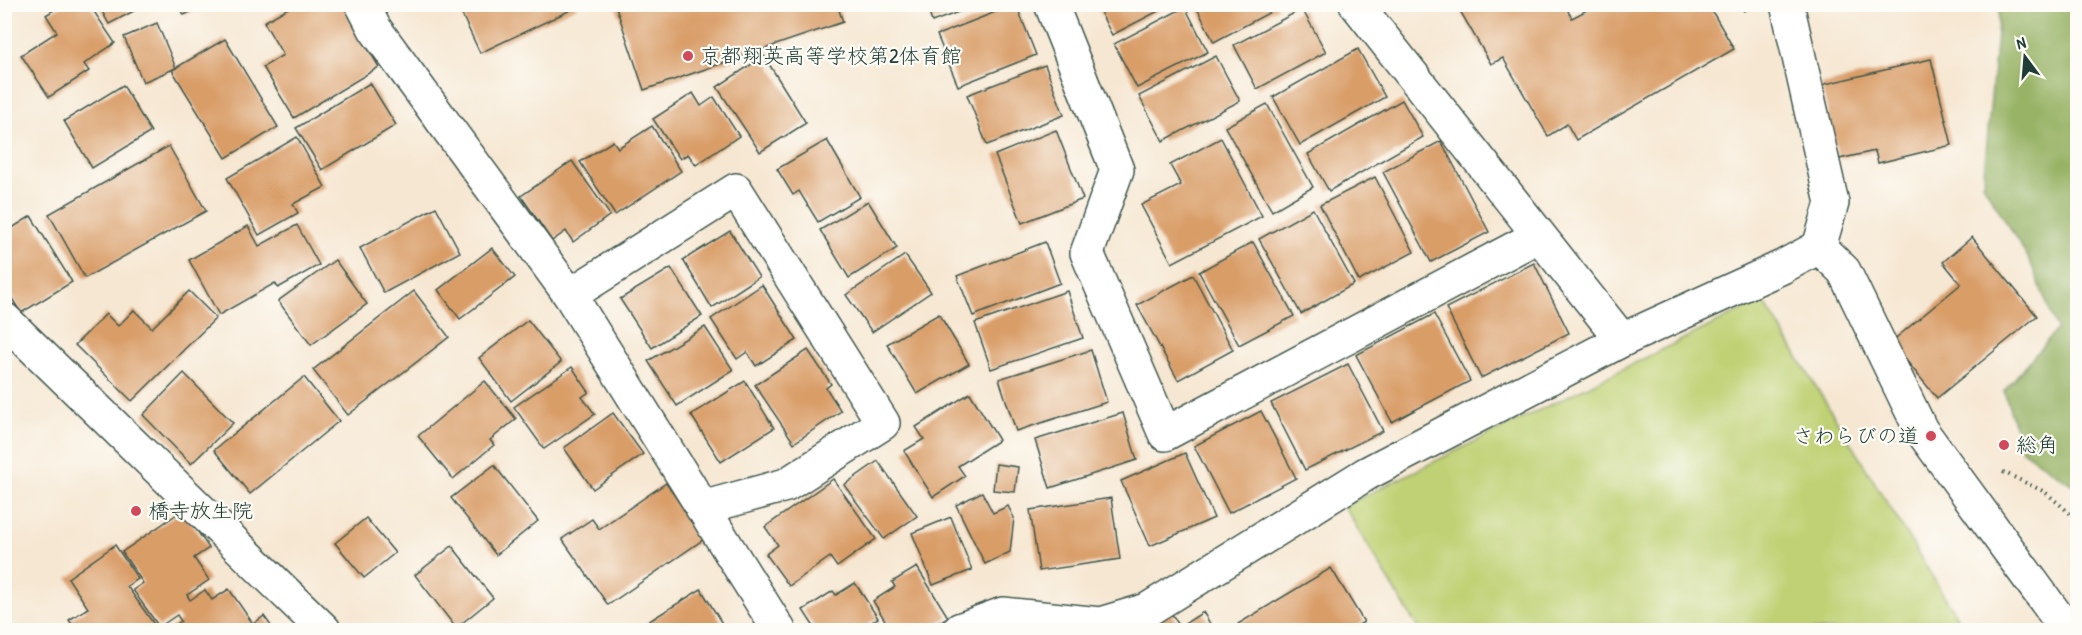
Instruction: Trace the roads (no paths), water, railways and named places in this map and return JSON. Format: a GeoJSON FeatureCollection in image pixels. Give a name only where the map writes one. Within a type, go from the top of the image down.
{"type":"FeatureCollection","features":[{"type":"Feature","properties":{"kind":"street"},"geometry":{"type":"LineString","coordinates":[[362,4],[375,29],[570,295],[779,630]]}},
{"type":"Feature","properties":{"kind":"street"},"geometry":{"type":"LineString","coordinates":[[1051,4],[1117,170],[1087,253],[1165,435],[1538,236]]}},
{"type":"Feature","properties":{"kind":"street"},"geometry":{"type":"LineString","coordinates":[[1356,4],[1622,340]]}},
{"type":"Feature","properties":{"kind":"street"},"geometry":{"type":"LineString","coordinates":[[959,630],[1003,614],[1100,624],[1147,610],[1366,474],[1622,340],[1782,267],[1819,247],[1832,203],[1787,4]]}},
{"type":"Feature","properties":{"kind":"street"},"geometry":{"type":"LineString","coordinates":[[570,295],[736,190],[883,423],[786,484],[702,508]]}},
{"type":"Feature","properties":{"kind":"street"},"geometry":{"type":"LineString","coordinates":[[1819,247],[1845,271],[1921,430],[2067,630]]}},
{"type":"Feature","properties":{"kind":"street"},"geometry":{"type":"LineString","coordinates":[[4,319],[324,630]]}},
{"type":"Feature","properties":{"kind":"place","name":"京都翔英高等学校第2体育館"},"geometry":{"type":"Point","coordinates":[688,56]}},
{"type":"Feature","properties":{"kind":"place","name":"さわらびの道"},"geometry":{"type":"Point","coordinates":[1931,436]}},
{"type":"Feature","properties":{"kind":"place","name":"総角"},"geometry":{"type":"Point","coordinates":[2004,445]}},
{"type":"Feature","properties":{"kind":"place","name":"橋寺放生院"},"geometry":{"type":"Point","coordinates":[136,511]}}]}
